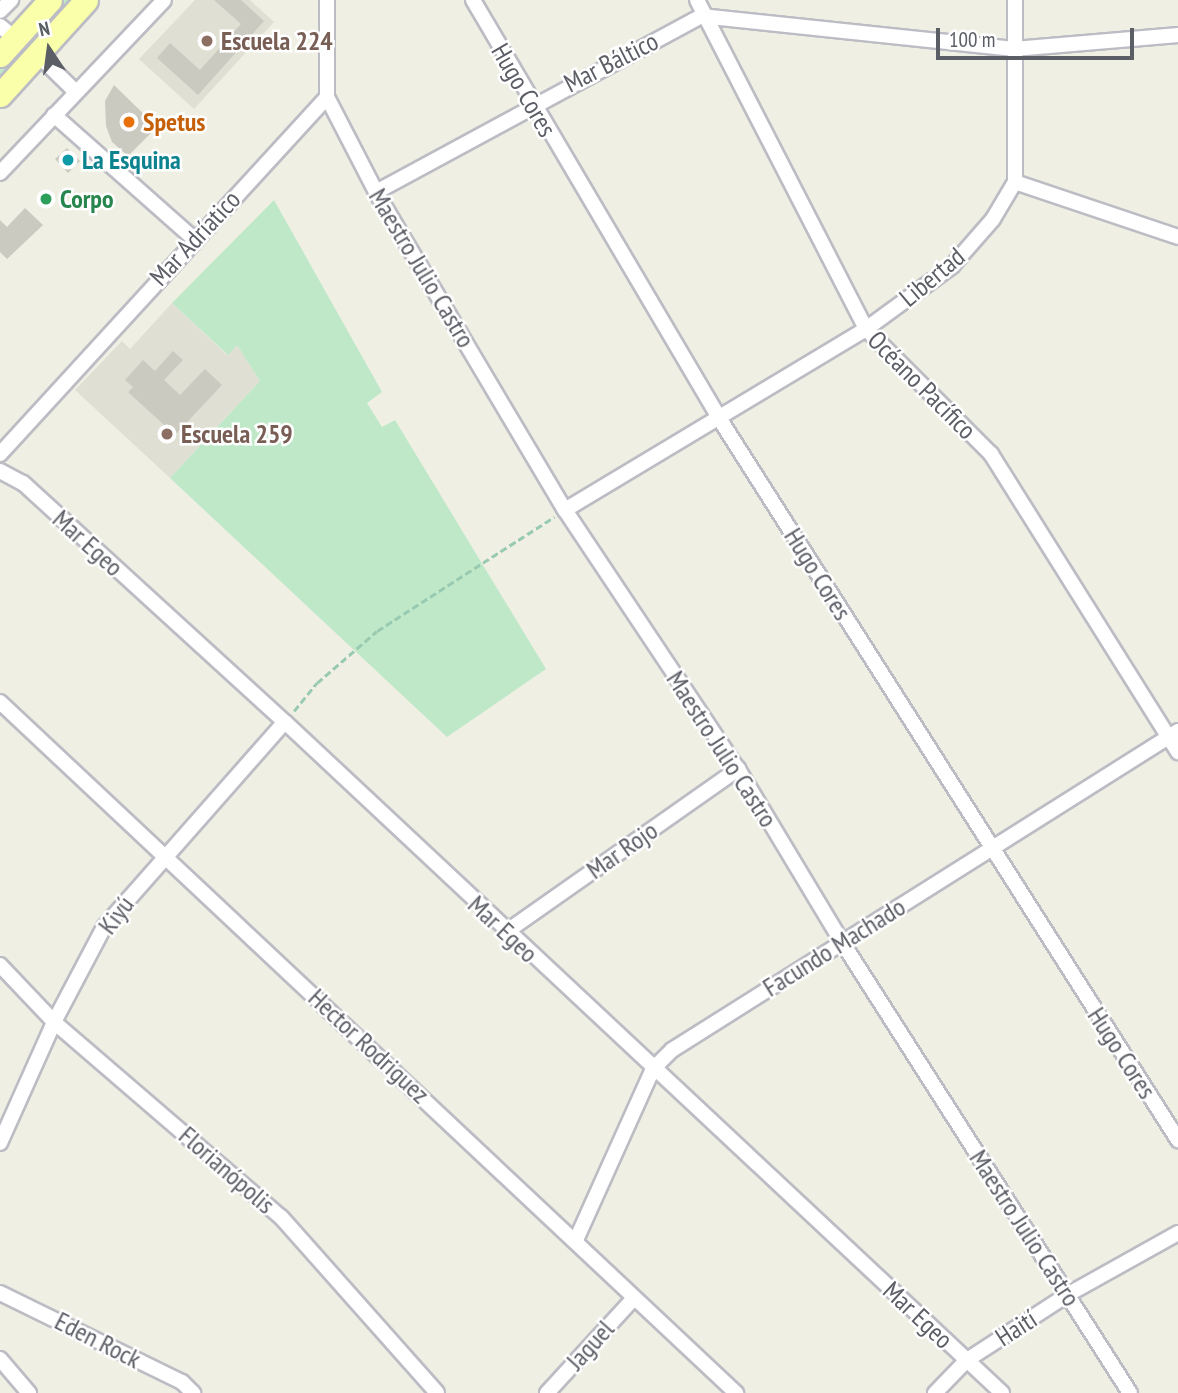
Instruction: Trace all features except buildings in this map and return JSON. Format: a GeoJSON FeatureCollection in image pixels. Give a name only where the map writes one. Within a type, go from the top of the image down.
{"type":"FeatureCollection","features":[{"type":"Feature","properties":{"kind":"main road"},"geometry":{"type":"LineString","coordinates":[[5,40],[50,0]]}},
{"type":"Feature","properties":{"kind":"main road"},"geometry":{"type":"LineString","coordinates":[[0,95],[86,0]]}},
{"type":"Feature","properties":{"kind":"street"},"geometry":{"type":"LineString","coordinates":[[0,11],[10,0]]}},
{"type":"Feature","properties":{"kind":"street"},"geometry":{"type":"LineString","coordinates":[[0,173],[164,0]]}},
{"type":"Feature","properties":{"kind":"street"},"geometry":{"type":"LineString","coordinates":[[327,0],[327,97]]}},
{"type":"Feature","properties":{"kind":"street","name":"Hugo Cores"},"geometry":{"type":"LineString","coordinates":[[473,0],[719,418],[1178,1140]]}},
{"type":"Feature","properties":{"kind":"street","name":"Océano Pacífico"},"geometry":{"type":"LineString","coordinates":[[696,0],[701,16],[866,329],[991,454],[1172,735],[1178,752]]}},
{"type":"Feature","properties":{"kind":"street"},"geometry":{"type":"LineString","coordinates":[[1015,0],[1015,181],[1178,237]]}},
{"type":"Feature","properties":{"kind":"street"},"geometry":{"type":"LineString","coordinates":[[701,16],[1013,49],[1178,35]]}},
{"type":"Feature","properties":{"kind":"street","name":"Mar Báltico"},"geometry":{"type":"LineString","coordinates":[[376,191],[532,104],[701,16]]}},
{"type":"Feature","properties":{"kind":"street"},"geometry":{"type":"LineString","coordinates":[[37,54],[76,92]]}},
{"type":"Feature","properties":{"kind":"street","name":"Maestro Julio Castro"},"geometry":{"type":"LineString","coordinates":[[327,97],[376,191],[565,510],[738,769],[842,942],[1130,1393]]}},
{"type":"Feature","properties":{"kind":"street","name":"Mar Adríatico"},"geometry":{"type":"LineString","coordinates":[[0,454],[194,239],[327,97]]}},
{"type":"Feature","properties":{"kind":"street"},"geometry":{"type":"LineString","coordinates":[[54,115],[194,239]]}},
{"type":"Feature","properties":{"kind":"street","name":"Libertad"},"geometry":{"type":"LineString","coordinates":[[565,510],[866,329],[952,266],[993,219],[1015,181]]}},
{"type":"Feature","properties":{"kind":"street","name":"Mar Egeo"},"geometry":{"type":"LineString","coordinates":[[0,471],[23,483],[285,722],[506,932],[1002,1393]]}},
{"type":"Feature","properties":{"kind":"street","name":"Hector Rodriguez"},"geometry":{"type":"LineString","coordinates":[[0,702],[736,1393]]}},
{"type":"Feature","properties":{"kind":"street","name":"Kiyú"},"geometry":{"type":"LineString","coordinates":[[0,1143],[54,1022],[104,927],[285,722]]}},
{"type":"Feature","properties":{"kind":"street","name":"Facundo Machado"},"geometry":{"type":"LineString","coordinates":[[576,1240],[653,1069],[672,1050],[1172,735]]}},
{"type":"Feature","properties":{"kind":"street","name":"Mar Rojo"},"geometry":{"type":"LineString","coordinates":[[506,932],[738,769]]}},
{"type":"Feature","properties":{"kind":"street","name":"Florianópolis"},"geometry":{"type":"LineString","coordinates":[[0,965],[54,1022],[282,1217],[437,1393]]}},
{"type":"Feature","properties":{"kind":"street","name":"Haití"},"geometry":{"type":"LineString","coordinates":[[935,1393],[967,1360],[1067,1295],[1178,1233]]}},
{"type":"Feature","properties":{"kind":"street","name":"Eden Rock"},"geometry":{"type":"LineString","coordinates":[[0,1293],[181,1382],[193,1393]]}},
{"type":"Feature","properties":{"kind":"street","name":"Jaguel"},"geometry":{"type":"LineString","coordinates":[[547,1393],[634,1299]]}},
{"type":"Feature","properties":{"kind":"street"},"geometry":{"type":"LineString","coordinates":[[0,1359],[29,1393]]}},
{"type":"Feature","properties":{"kind":"path"},"geometry":{"type":"LineString","coordinates":[[285,722],[317,683],[377,631],[489,555],[565,510]]}},
{"type":"Feature","properties":{"kind":"shaded area","name":"Escuela 224"},"geometry":{"type":"Polygon","coordinates":[[[195,0],[250,0],[274,22],[194,109],[139,59],[195,0]]]}},
{"type":"Feature","properties":{"kind":"shaded area","name":"Escuela 259"},"geometry":{"type":"Polygon","coordinates":[[[172,303],[227,355],[237,345],[260,381],[170,478],[75,390],[122,341],[130,349],[172,303]]]}},
{"type":"Feature","properties":{"kind":"green space"},"geometry":{"type":"Polygon","coordinates":[[[60,0],[77,0],[0,84],[0,65],[60,0]]]}},
{"type":"Feature","properties":{"kind":"green space"},"geometry":{"type":"Polygon","coordinates":[[[274,200],[382,392],[367,403],[382,427],[395,420],[546,669],[447,737],[170,478],[260,381],[237,345],[228,355],[172,303],[274,200]]]}},
{"type":"Feature","properties":{"kind":"place","name":"Escuela 224"},"geometry":{"type":"Point","coordinates":[207,41]}},
{"type":"Feature","properties":{"kind":"place","name":"Spetus"},"geometry":{"type":"Point","coordinates":[129,122]}},
{"type":"Feature","properties":{"kind":"place","name":"La Esquina"},"geometry":{"type":"Point","coordinates":[68,160]}},
{"type":"Feature","properties":{"kind":"place","name":"Corpo"},"geometry":{"type":"Point","coordinates":[46,199]}},
{"type":"Feature","properties":{"kind":"place","name":"Escuela 259"},"geometry":{"type":"Point","coordinates":[167,434]}}]}
